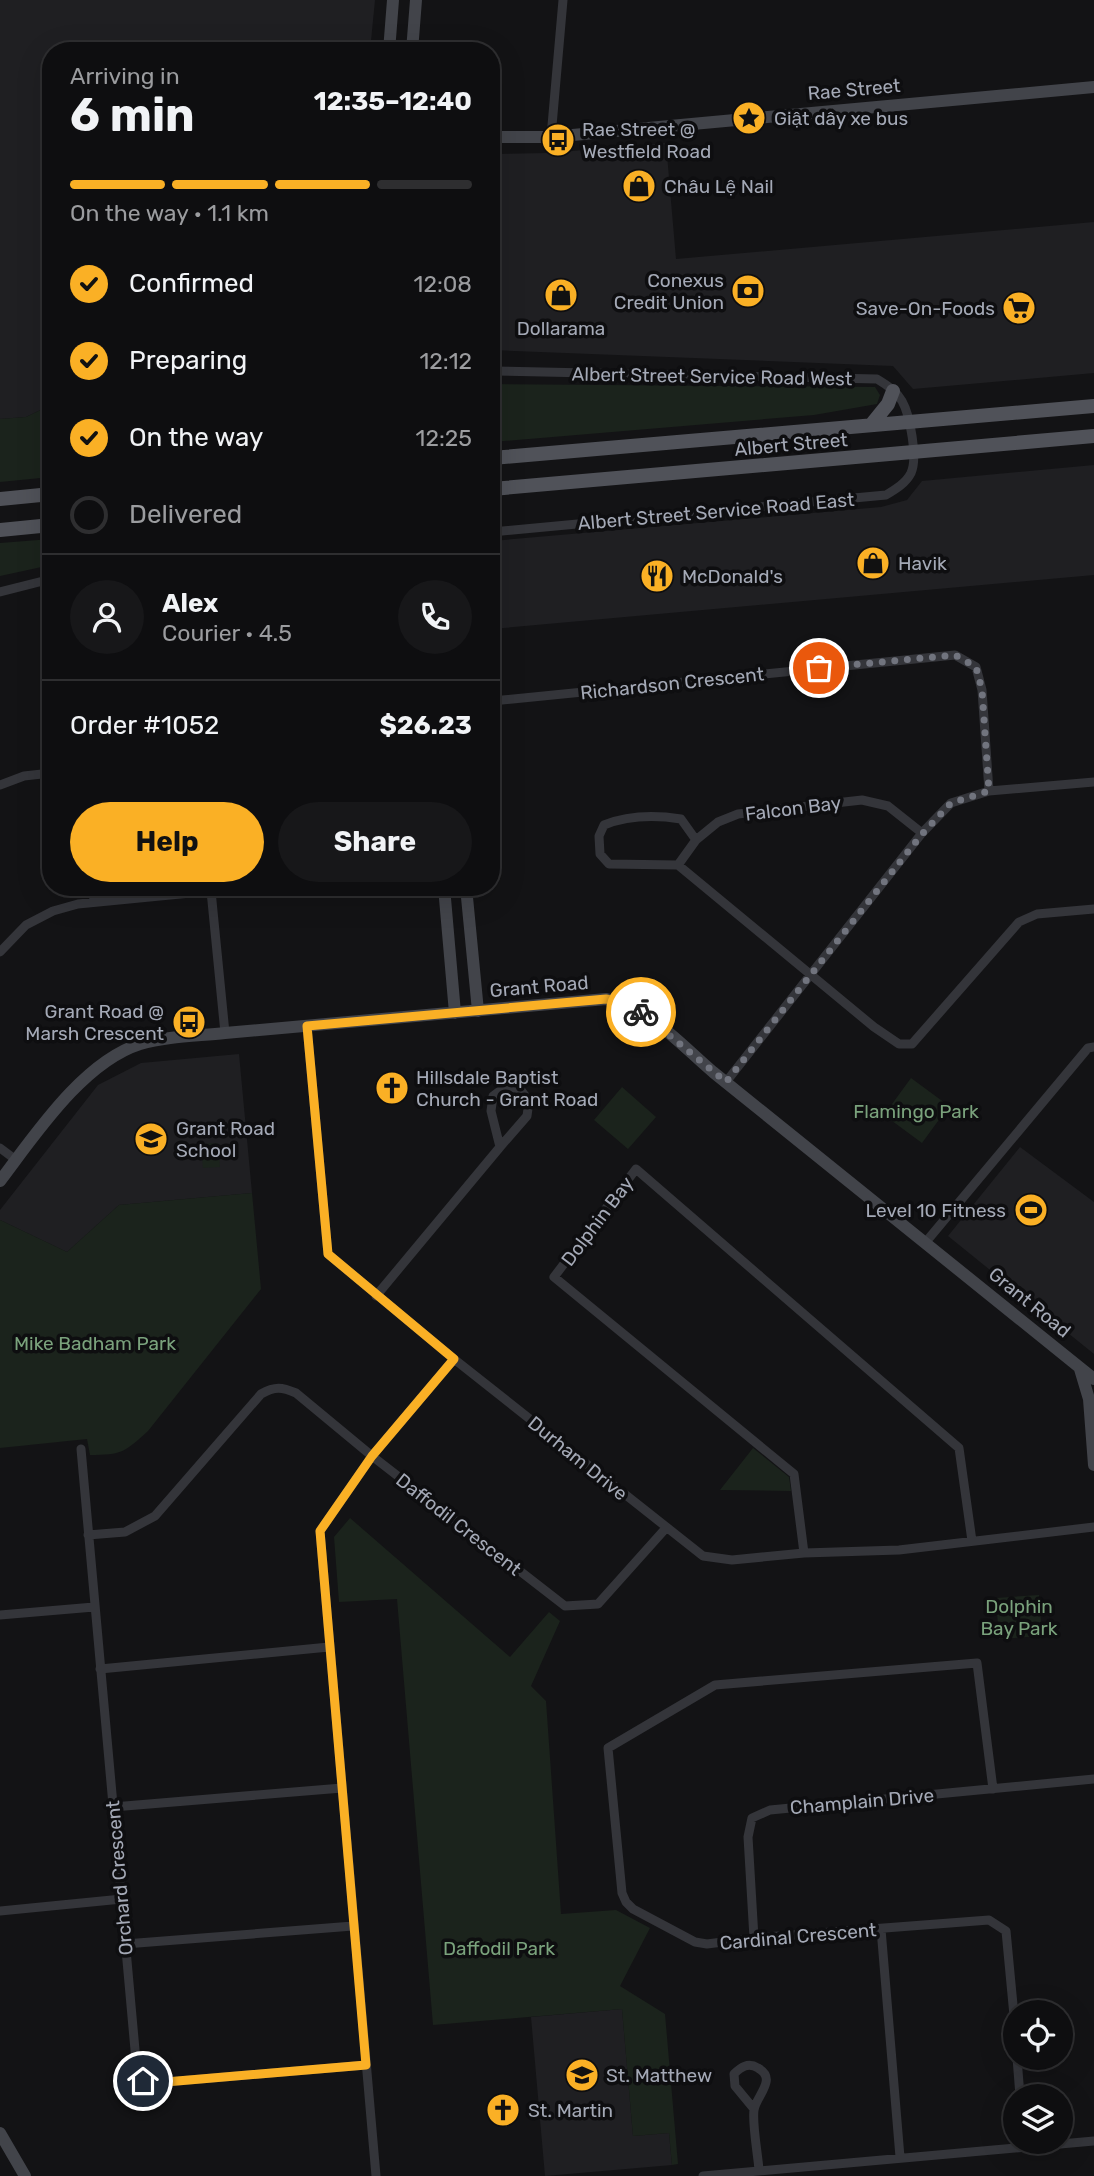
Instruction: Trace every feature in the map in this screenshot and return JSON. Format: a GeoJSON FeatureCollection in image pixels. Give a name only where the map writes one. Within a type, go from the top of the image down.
{"type":"FeatureCollection","features":[{"type":"Feature","properties":{"kind":"main road"},"geometry":{"type":"LineString","coordinates":[[871,425],[888,404],[894,391]]}},
{"type":"Feature","properties":{"kind":"main road","name":"Albert Street"},"geometry":{"type":"LineString","coordinates":[[500,457],[1094,406]]}},
{"type":"Feature","properties":{"kind":"main road","name":"Albert Street"},"geometry":{"type":"LineString","coordinates":[[500,488],[1094,436]]}},
{"type":"Feature","properties":{"kind":"main road"},"geometry":{"type":"LineString","coordinates":[[0,499],[42,495]]}},
{"type":"Feature","properties":{"kind":"main road"},"geometry":{"type":"LineString","coordinates":[[0,530],[42,527]]}},
{"type":"Feature","properties":{"kind":"street"},"geometry":{"type":"LineString","coordinates":[[390,42],[393,0]]}},
{"type":"Feature","properties":{"kind":"street"},"geometry":{"type":"LineString","coordinates":[[413,42],[416,0]]}},
{"type":"Feature","properties":{"kind":"street"},"geometry":{"type":"LineString","coordinates":[[551,137],[563,0]]}},
{"type":"Feature","properties":{"kind":"street","name":"Rae Street"},"geometry":{"type":"LineString","coordinates":[[500,137],[551,137],[1094,88]]}},
{"type":"Feature","properties":{"kind":"street","name":"Albert Street Service Road West"},"geometry":{"type":"LineString","coordinates":[[500,371],[877,379],[894,391]]}},
{"type":"Feature","properties":{"kind":"street"},"geometry":{"type":"LineString","coordinates":[[894,391],[902,401],[910,422],[912,452]]}},
{"type":"Feature","properties":{"kind":"street","name":"Albert Street Service Road East"},"geometry":{"type":"LineString","coordinates":[[500,531],[886,495],[901,486],[912,471],[912,452]]}},
{"type":"Feature","properties":{"kind":"street"},"geometry":{"type":"LineString","coordinates":[[0,592],[42,582]]}},
{"type":"Feature","properties":{"kind":"street","name":"Richardson Crescent"},"geometry":{"type":"LineString","coordinates":[[500,700],[955,655],[976,667],[982,690],[989,791]]}},
{"type":"Feature","properties":{"kind":"street"},"geometry":{"type":"LineString","coordinates":[[0,785],[24,776],[42,774]]}},
{"type":"Feature","properties":{"kind":"street"},"geometry":{"type":"LineString","coordinates":[[726,1082],[922,834],[951,803],[989,791],[1094,782]]}},
{"type":"Feature","properties":{"kind":"street","name":"Falcon Bay"},"geometry":{"type":"LineString","coordinates":[[678,865],[696,840],[718,822],[738,814],[862,800],[888,806],[922,834]]}},
{"type":"Feature","properties":{"kind":"street"},"geometry":{"type":"LineString","coordinates":[[696,840],[681,820],[664,817],[624,817],[604,825],[599,836],[600,854],[610,864],[678,865],[874,1027],[900,1044],[912,1044],[1019,922],[1037,914],[1094,909]]}},
{"type":"Feature","properties":{"kind":"street"},"geometry":{"type":"LineString","coordinates":[[94,896],[94,902]]}},
{"type":"Feature","properties":{"kind":"street"},"geometry":{"type":"LineString","coordinates":[[0,952],[26,925],[53,911],[94,902],[158,896]]}},
{"type":"Feature","properties":{"kind":"street"},"geometry":{"type":"LineString","coordinates":[[211,896],[225,1033]]}},
{"type":"Feature","properties":{"kind":"street"},"geometry":{"type":"LineString","coordinates":[[445,896],[455,1013]]}},
{"type":"Feature","properties":{"kind":"street"},"geometry":{"type":"LineString","coordinates":[[467,896],[478,1011]]}},
{"type":"Feature","properties":{"kind":"street","name":"Grant Road"},"geometry":{"type":"LineString","coordinates":[[0,1181],[69,1094],[98,1067],[139,1045],[167,1038],[606,999],[622,1002],[654,1022],[1094,1379]]}},
{"type":"Feature","properties":{"kind":"street","name":"Durham Drive"},"geometry":{"type":"LineString","coordinates":[[307,1026],[328,1254],[454,1359],[703,1556],[732,1560],[804,1553],[899,1550],[1094,1527]]}},
{"type":"Feature","properties":{"kind":"street"},"geometry":{"type":"LineString","coordinates":[[925,1243],[1055,1085],[1088,1048],[1094,1046]]}},
{"type":"Feature","properties":{"kind":"street"},"geometry":{"type":"LineString","coordinates":[[376,1296],[527,1116],[529,1101],[520,1089],[505,1087],[493,1096],[491,1111],[500,1147]]}},
{"type":"Feature","properties":{"kind":"street"},"geometry":{"type":"LineString","coordinates":[[0,1148],[16,1160]]}},
{"type":"Feature","properties":{"kind":"street","name":"Dolphin Bay"},"geometry":{"type":"LineString","coordinates":[[804,1553],[794,1474],[554,1277],[636,1169],[959,1448],[972,1541]]}},
{"type":"Feature","properties":{"kind":"street"},"geometry":{"type":"LineString","coordinates":[[376,2176],[320,1531],[372,1456],[454,1359]]}},
{"type":"Feature","properties":{"kind":"street"},"geometry":{"type":"LineString","coordinates":[[1079,1366],[1089,1399],[1094,1465]]}},
{"type":"Feature","properties":{"kind":"street","name":"Daffodil Crescent"},"geometry":{"type":"LineString","coordinates":[[88,1535],[125,1531],[155,1516],[261,1394],[271,1388],[283,1388],[296,1393],[372,1456],[565,1606],[598,1604],[666,1528]]}},
{"type":"Feature","properties":{"kind":"street","name":"Orchard Crescent"},"geometry":{"type":"LineString","coordinates":[[81,1449],[137,2072],[143,2081],[154,2083],[366,2065]]}},
{"type":"Feature","properties":{"kind":"street"},"geometry":{"type":"LineString","coordinates":[[0,1615],[94,1606]]}},
{"type":"Feature","properties":{"kind":"street"},"geometry":{"type":"LineString","coordinates":[[100,1669],[330,1647]]}},
{"type":"Feature","properties":{"kind":"street","name":"Cardinal Crescent"},"geometry":{"type":"LineString","coordinates":[[993,1789],[977,1663],[715,1685],[608,1748],[622,1893],[626,1902],[695,1942],[707,1944],[989,1920],[1006,1931],[1013,2000]]}},
{"type":"Feature","properties":{"kind":"street","name":"Champlain Drive"},"geometry":{"type":"LineString","coordinates":[[754,1938],[748,1837],[752,1818],[770,1810],[1094,1779]]}},
{"type":"Feature","properties":{"kind":"street"},"geometry":{"type":"LineString","coordinates":[[113,1807],[342,1788]]}},
{"type":"Feature","properties":{"kind":"street"},"geometry":{"type":"LineString","coordinates":[[0,1911],[122,1899]]}},
{"type":"Feature","properties":{"kind":"street"},"geometry":{"type":"LineString","coordinates":[[125,1944],[354,1926]]}},
{"type":"Feature","properties":{"kind":"street"},"geometry":{"type":"LineString","coordinates":[[881,1929],[900,2157]]}},
{"type":"Feature","properties":{"kind":"street"},"geometry":{"type":"LineString","coordinates":[[754,2109],[764,2093],[766,2080],[763,2071],[754,2065],[742,2066],[734,2074],[735,2086],[754,2109],[760,2170]]}},
{"type":"Feature","properties":{"kind":"street"},"geometry":{"type":"LineString","coordinates":[[0,2133],[25,2176]]}},
{"type":"Feature","properties":{"kind":"street"},"geometry":{"type":"LineString","coordinates":[[1073,2142],[1094,2141]]}},
{"type":"Feature","properties":{"kind":"street"},"geometry":{"type":"LineString","coordinates":[[703,2176],[1003,2147]]}},
{"type":"Feature","properties":{"kind":"street"},"geometry":{"type":"LineString","coordinates":[[828,2165],[829,2176]]}},
{"type":"Feature","properties":{"kind":"shaded area"},"geometry":{"type":"Polygon","coordinates":[[[0,0],[375,0],[371,42],[42,42],[42,409],[26,417],[0,419],[0,0]]]}},
{"type":"Feature","properties":{"kind":"shaded area"},"geometry":{"type":"Polygon","coordinates":[[[666,143],[676,259],[1094,222],[1094,373],[913,389],[893,366],[500,350],[500,154],[549,153],[666,143]]]}},
{"type":"Feature","properties":{"kind":"shaded area"},"geometry":{"type":"Polygon","coordinates":[[[1094,465],[1094,575],[500,628],[500,540],[881,507],[907,500],[922,481],[1094,465]]]}},
{"type":"Feature","properties":{"kind":"shaded area","name":"Grant Road School"},"geometry":{"type":"Polygon","coordinates":[[[239,1054],[252,1193],[119,1205],[67,1252],[0,1220],[0,1210],[98,1085],[141,1063],[239,1054]]]}},
{"type":"Feature","properties":{"kind":"shaded area"},"geometry":{"type":"Polygon","coordinates":[[[1020,1147],[1094,1202],[1094,1354],[948,1236],[1020,1147]]]}},
{"type":"Feature","properties":{"kind":"shaded area","name":"St. Matthew"},"geometry":{"type":"Polygon","coordinates":[[[622,2009],[633,2136],[669,2133],[672,2165],[545,2176],[531,2017],[622,2009]]]}},
{"type":"Feature","properties":{"kind":"green space"},"geometry":{"type":"Polygon","coordinates":[[[500,384],[875,387],[880,395],[877,404],[814,415],[500,441],[500,384]]]}},
{"type":"Feature","properties":{"kind":"green space"},"geometry":{"type":"Polygon","coordinates":[[[42,409],[42,478],[0,482],[0,419],[26,417],[42,409]]]}},
{"type":"Feature","properties":{"kind":"green space"},"geometry":{"type":"Polygon","coordinates":[[[42,540],[42,567],[0,576],[0,543],[42,540]]]}},
{"type":"Feature","properties":{"kind":"green space","name":"Flamingo Park"},"geometry":{"type":"Polygon","coordinates":[[[911,1078],[949,1106],[922,1143],[884,1115],[911,1078]]]}},
{"type":"Feature","properties":{"kind":"green space"},"geometry":{"type":"Polygon","coordinates":[[[622,1087],[656,1117],[628,1149],[594,1120],[622,1087]]]}},
{"type":"Feature","properties":{"kind":"green space"},"geometry":{"type":"Polygon","coordinates":[[[218,1143],[220,1167],[203,1168],[201,1144],[218,1143]]]}},
{"type":"Feature","properties":{"kind":"green space","name":"Mike Badham Park"},"geometry":{"type":"Polygon","coordinates":[[[252,1193],[261,1289],[148,1431],[128,1448],[109,1454],[90,1455],[87,1439],[0,1448],[0,1220],[67,1252],[119,1205],[252,1193]]]}},
{"type":"Feature","properties":{"kind":"green space"},"geometry":{"type":"Polygon","coordinates":[[[753,1448],[789,1477],[791,1491],[720,1490],[753,1448]]]}},
{"type":"Feature","properties":{"kind":"green space","name":"Daffodil Park"},"geometry":{"type":"Polygon","coordinates":[[[350,1518],[510,1657],[549,1612],[560,1621],[531,1686],[546,1701],[561,1914],[616,1910],[650,1928],[620,1986],[665,2014],[678,2164],[672,2165],[669,2133],[633,2136],[622,2009],[433,2025],[397,1599],[339,1602],[334,1537],[350,1518]]]}},
{"type":"Feature","properties":{"kind":"green space","name":"Dolphin Bay Park"},"geometry":{"type":"Polygon","coordinates":[[[1039,1595],[1042,1636],[999,1639],[996,1598],[1039,1595]]]}},
{"type":"Feature","properties":{"kind":"way so far"},"geometry":{"type":"LineString","coordinates":[[641,1012],[726,1082],[922,834],[951,803],[989,791],[982,690],[976,667],[955,655],[819,668]]}},
{"type":"Feature","properties":{"kind":"place","name":"Giật dây xe bus"},"geometry":{"type":"Point","coordinates":[749,118]}},
{"type":"Feature","properties":{"kind":"place","name":"Rae Street @ Westfield Road"},"geometry":{"type":"Point","coordinates":[558,140]}},
{"type":"Feature","properties":{"kind":"place","name":"Châu Lệ Nail"},"geometry":{"type":"Point","coordinates":[639,186]}},
{"type":"Feature","properties":{"kind":"place","name":"Conexus Credit Union"},"geometry":{"type":"Point","coordinates":[748,291]}},
{"type":"Feature","properties":{"kind":"place","name":"Dollarama"},"geometry":{"type":"Point","coordinates":[561,295]}},
{"type":"Feature","properties":{"kind":"place","name":"Save-On-Foods"},"geometry":{"type":"Point","coordinates":[1019,308]}},
{"type":"Feature","properties":{"kind":"place","name":"Havik"},"geometry":{"type":"Point","coordinates":[873,563]}},
{"type":"Feature","properties":{"kind":"place","name":"McDonald's"},"geometry":{"type":"Point","coordinates":[657,576]}},
{"type":"Feature","properties":{"kind":"place","name":"Grant Road @ Marsh Crescent"},"geometry":{"type":"Point","coordinates":[189,1022]}},
{"type":"Feature","properties":{"kind":"place","name":"Hillsdale Baptist Church - Grant Road"},"geometry":{"type":"Point","coordinates":[392,1088]}},
{"type":"Feature","properties":{"kind":"place","name":"Grant Road School"},"geometry":{"type":"Point","coordinates":[151,1139]}},
{"type":"Feature","properties":{"kind":"place","name":"Level 10 Fitness"},"geometry":{"type":"Point","coordinates":[1031,1210]}},
{"type":"Feature","properties":{"kind":"place","name":"St. Matthew"},"geometry":{"type":"Point","coordinates":[582,2075]}},
{"type":"Feature","properties":{"kind":"place","name":"St. Martin"},"geometry":{"type":"Point","coordinates":[503,2110]}},
{"type":"Feature","properties":{"kind":"route"},"geometry":{"type":"LineString","coordinates":[[143,2081],[154,2083],[366,2065],[320,1531],[372,1456],[454,1359],[328,1254],[307,1026],[606,999],[622,1002],[641,1012]]}}]}
